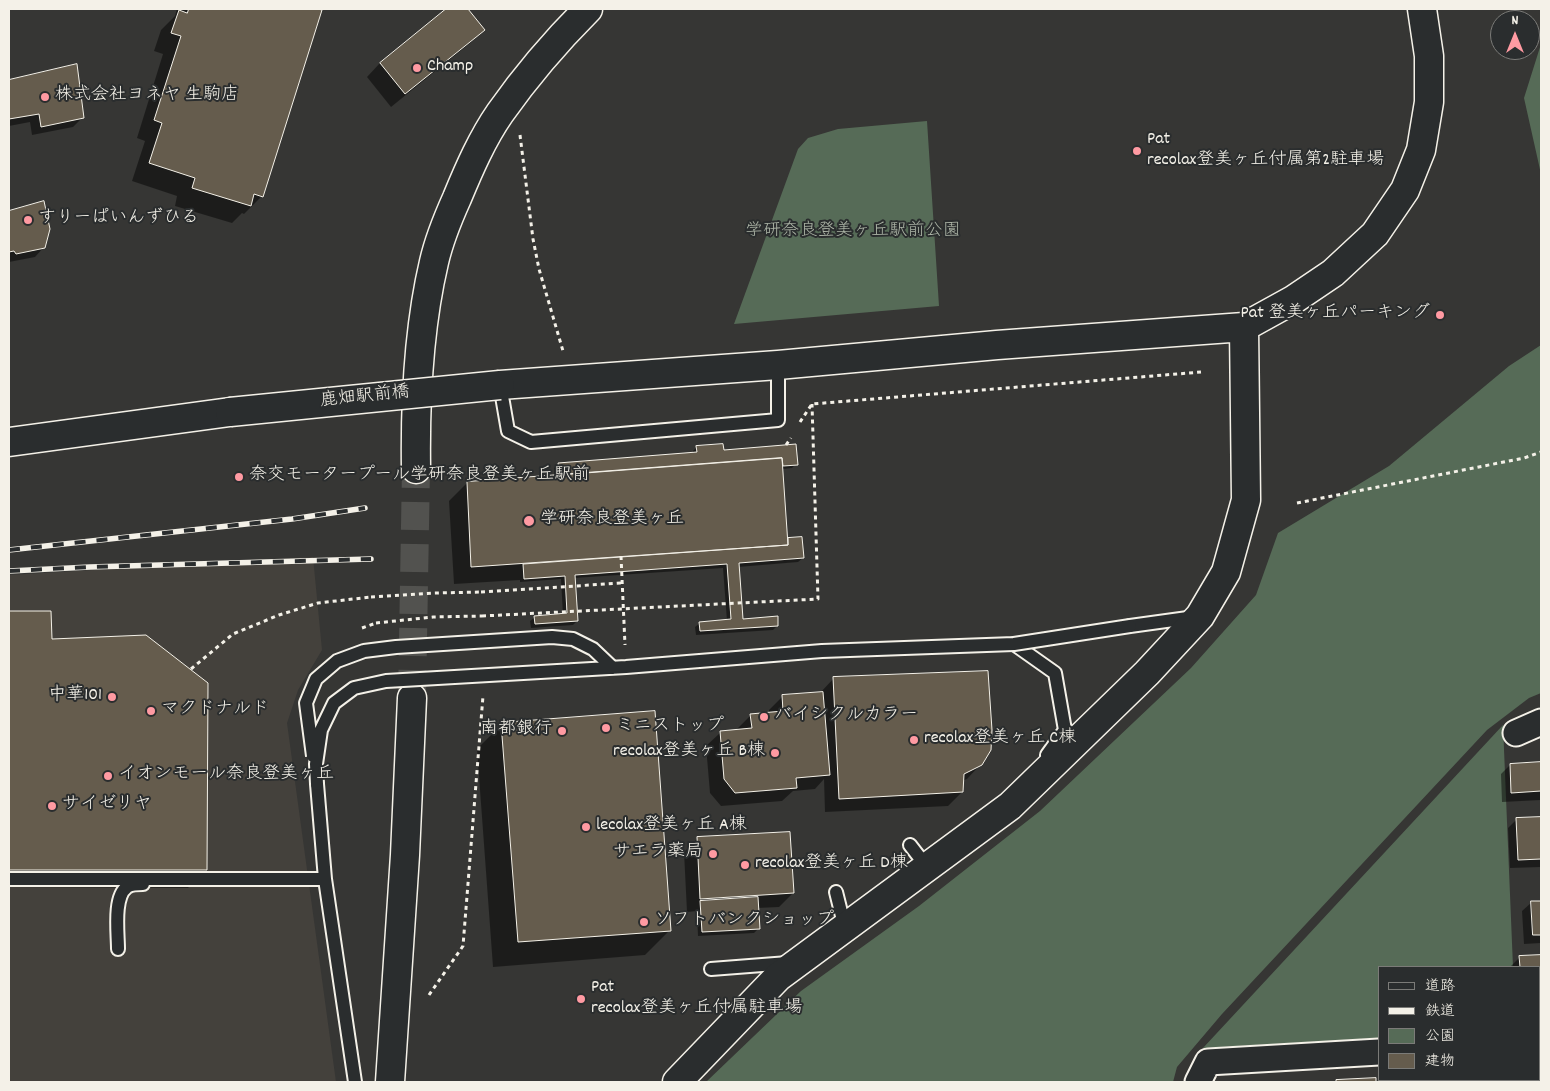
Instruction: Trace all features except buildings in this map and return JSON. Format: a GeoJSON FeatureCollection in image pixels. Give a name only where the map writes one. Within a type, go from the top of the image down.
{"type":"FeatureCollection","features":[{"type":"Feature","properties":{"kind":"street"},"geometry":{"type":"LineString","coordinates":[[416,469],[420,335],[434,261],[449,216],[469,168],[499,114],[532,70],[588,9]]}},
{"type":"Feature","properties":{"kind":"street"},"geometry":{"type":"LineString","coordinates":[[677,1082],[778,977],[1010,806],[1147,673],[1200,616],[1226,572],[1246,500],[1244,327],[1293,300],[1333,273],[1374,234],[1405,190],[1421,150],[1429,102],[1429,56],[1422,9]]}},
{"type":"Feature","properties":{"kind":"street","name":"鹿畑駅前橋"},"geometry":{"type":"LineString","coordinates":[[9,442],[230,412],[500,385],[778,365],[997,345],[1244,327]]}},
{"type":"Feature","properties":{"kind":"street"},"geometry":{"type":"LineString","coordinates":[[390,1082],[405,855],[412,698]]}},
{"type":"Feature","properties":{"kind":"street"},"geometry":{"type":"LineString","coordinates":[[1516,733],[1541,722]]}},
{"type":"Feature","properties":{"kind":"street"},"geometry":{"type":"LineString","coordinates":[[1198,1082],[1208,1062],[1378,1052]]}},
{"type":"Feature","properties":{"kind":"lane"},"geometry":{"type":"LineString","coordinates":[[500,385],[508,431],[530,442],[778,420],[778,365]]}},
{"type":"Feature","properties":{"kind":"lane"},"geometry":{"type":"LineString","coordinates":[[355,1082],[325,879],[316,764],[321,730],[334,703],[354,688],[386,681],[613,668],[822,651],[1014,644],[1200,616]]}},
{"type":"Feature","properties":{"kind":"lane"},"geometry":{"type":"LineString","coordinates":[[317,784],[306,703],[316,679],[337,661],[364,651],[396,647],[552,637],[573,639],[593,649],[613,668]]}},
{"type":"Feature","properties":{"kind":"lane"},"geometry":{"type":"LineString","coordinates":[[1010,806],[1065,730],[1056,673],[1014,644]]}},
{"type":"Feature","properties":{"kind":"lane"},"geometry":{"type":"LineString","coordinates":[[910,845],[927,867]]}},
{"type":"Feature","properties":{"kind":"lane"},"geometry":{"type":"LineString","coordinates":[[9,878],[325,879]]}},
{"type":"Feature","properties":{"kind":"lane"},"geometry":{"type":"LineString","coordinates":[[118,949],[118,907],[121,894],[128,886],[141,884],[285,884],[294,879]]}},
{"type":"Feature","properties":{"kind":"lane"},"geometry":{"type":"LineString","coordinates":[[836,892],[845,928]]}},
{"type":"Feature","properties":{"kind":"lane"},"geometry":{"type":"LineString","coordinates":[[711,969],[798,962]]}},
{"type":"Feature","properties":{"kind":"path"},"geometry":{"type":"LineString","coordinates":[[519,130],[532,239],[538,269],[561,346]]}},
{"type":"Feature","properties":{"kind":"path"},"geometry":{"type":"LineString","coordinates":[[812,404],[1201,372]]}},
{"type":"Feature","properties":{"kind":"path"},"geometry":{"type":"LineString","coordinates":[[796,429],[812,404]]}},
{"type":"Feature","properties":{"kind":"path"},"geometry":{"type":"LineString","coordinates":[[376,623],[433,617],[623,610],[818,599],[812,404]]}},
{"type":"Feature","properties":{"kind":"path"},"geometry":{"type":"LineString","coordinates":[[786,445],[791,437]]}},
{"type":"Feature","properties":{"kind":"path"},"geometry":{"type":"LineString","coordinates":[[1297,503],[1514,460],[1541,452]]}},
{"type":"Feature","properties":{"kind":"path"},"geometry":{"type":"LineString","coordinates":[[621,556],[625,646]]}},
{"type":"Feature","properties":{"kind":"path"},"geometry":{"type":"LineString","coordinates":[[191,669],[233,634],[280,615],[318,603],[371,597],[622,583]]}},
{"type":"Feature","properties":{"kind":"path"},"geometry":{"type":"LineString","coordinates":[[429,995],[463,946],[483,692]]}},
{"type":"Feature","properties":{"kind":"shaded area"},"geometry":{"type":"Polygon","coordinates":[[[313,557],[322,650],[298,690],[287,723],[336,1082],[9,1082],[9,575],[313,557]]]}},
{"type":"Feature","properties":{"kind":"green space"},"geometry":{"type":"Polygon","coordinates":[[[1541,44],[1541,174],[1524,98],[1536,60],[1540,60],[1541,44]]]}},
{"type":"Feature","properties":{"kind":"green space","name":"学研奈良登美ヶ丘駅前公園"},"geometry":{"type":"Polygon","coordinates":[[[927,121],[939,306],[734,324],[798,149],[808,138],[838,129],[927,121]]]}},
{"type":"Feature","properties":{"kind":"green space"},"geometry":{"type":"Polygon","coordinates":[[[1541,345],[1541,693],[1529,698],[1487,730],[1222,1014],[1177,1067],[1173,1082],[706,1082],[801,991],[919,906],[1040,811],[1191,668],[1256,595],[1278,533],[1389,466],[1509,366],[1541,345]]]}},
{"type":"Feature","properties":{"kind":"green space"},"geometry":{"type":"Polygon","coordinates":[[[1503,725],[1513,966],[1378,966],[1378,1038],[1203,1048],[1503,725]]]}},
{"type":"Feature","properties":{"kind":"tunnel"},"geometry":{"type":"LineString","coordinates":[[412,698],[416,469]]}},
{"type":"Feature","properties":{"kind":"railway"},"geometry":{"type":"LineString","coordinates":[[9,550],[292,519],[365,508]]}},
{"type":"Feature","properties":{"kind":"railway"},"geometry":{"type":"LineString","coordinates":[[9,571],[371,559]]}},
{"type":"Feature","properties":{"kind":"place","name":"Champ"},"geometry":{"type":"Point","coordinates":[417,68]}},
{"type":"Feature","properties":{"kind":"place","name":"株式会社ヨネヤ 生駒店"},"geometry":{"type":"Point","coordinates":[45,97]}},
{"type":"Feature","properties":{"kind":"place","name":"Pat recolax登美ヶ丘付属第2駐車場"},"geometry":{"type":"Point","coordinates":[1137,151]}},
{"type":"Feature","properties":{"kind":"place","name":"すりーぱいんずひる"},"geometry":{"type":"Point","coordinates":[28,220]}},
{"type":"Feature","properties":{"kind":"place","name":"Pat 登美ヶ丘パーキング"},"geometry":{"type":"Point","coordinates":[1440,315]}},
{"type":"Feature","properties":{"kind":"place","name":"奈交モータープール学研奈良登美ヶ丘駅前"},"geometry":{"type":"Point","coordinates":[239,477]}},
{"type":"Feature","properties":{"kind":"place","name":"学研奈良登美ヶ丘"},"geometry":{"type":"Point","coordinates":[529,521]}},
{"type":"Feature","properties":{"kind":"place","name":"中華101"},"geometry":{"type":"Point","coordinates":[112,697]}},
{"type":"Feature","properties":{"kind":"place","name":"マクドナルド"},"geometry":{"type":"Point","coordinates":[151,711]}},
{"type":"Feature","properties":{"kind":"place","name":"バイシクルカラー"},"geometry":{"type":"Point","coordinates":[764,717]}},
{"type":"Feature","properties":{"kind":"place","name":"ミニストップ"},"geometry":{"type":"Point","coordinates":[606,728]}},
{"type":"Feature","properties":{"kind":"place","name":"南都銀行"},"geometry":{"type":"Point","coordinates":[562,731]}},
{"type":"Feature","properties":{"kind":"place","name":"recolax登美ヶ丘 C棟"},"geometry":{"type":"Point","coordinates":[914,740]}},
{"type":"Feature","properties":{"kind":"place","name":"recolax登美ヶ丘 B棟"},"geometry":{"type":"Point","coordinates":[775,753]}},
{"type":"Feature","properties":{"kind":"place","name":"イオンモール奈良登美ヶ丘"},"geometry":{"type":"Point","coordinates":[108,776]}},
{"type":"Feature","properties":{"kind":"place","name":"サイゼリヤ"},"geometry":{"type":"Point","coordinates":[52,806]}},
{"type":"Feature","properties":{"kind":"place","name":"lecolax登美ヶ丘 A棟"},"geometry":{"type":"Point","coordinates":[586,827]}},
{"type":"Feature","properties":{"kind":"place","name":"サエラ薬局"},"geometry":{"type":"Point","coordinates":[713,854]}},
{"type":"Feature","properties":{"kind":"place","name":"recolax登美ヶ丘 D棟"},"geometry":{"type":"Point","coordinates":[745,865]}},
{"type":"Feature","properties":{"kind":"place","name":"ソフトバンクショップ"},"geometry":{"type":"Point","coordinates":[644,922]}},
{"type":"Feature","properties":{"kind":"place","name":"Pat recolax登美ヶ丘付属駐車場"},"geometry":{"type":"Point","coordinates":[581,999]}}]}
